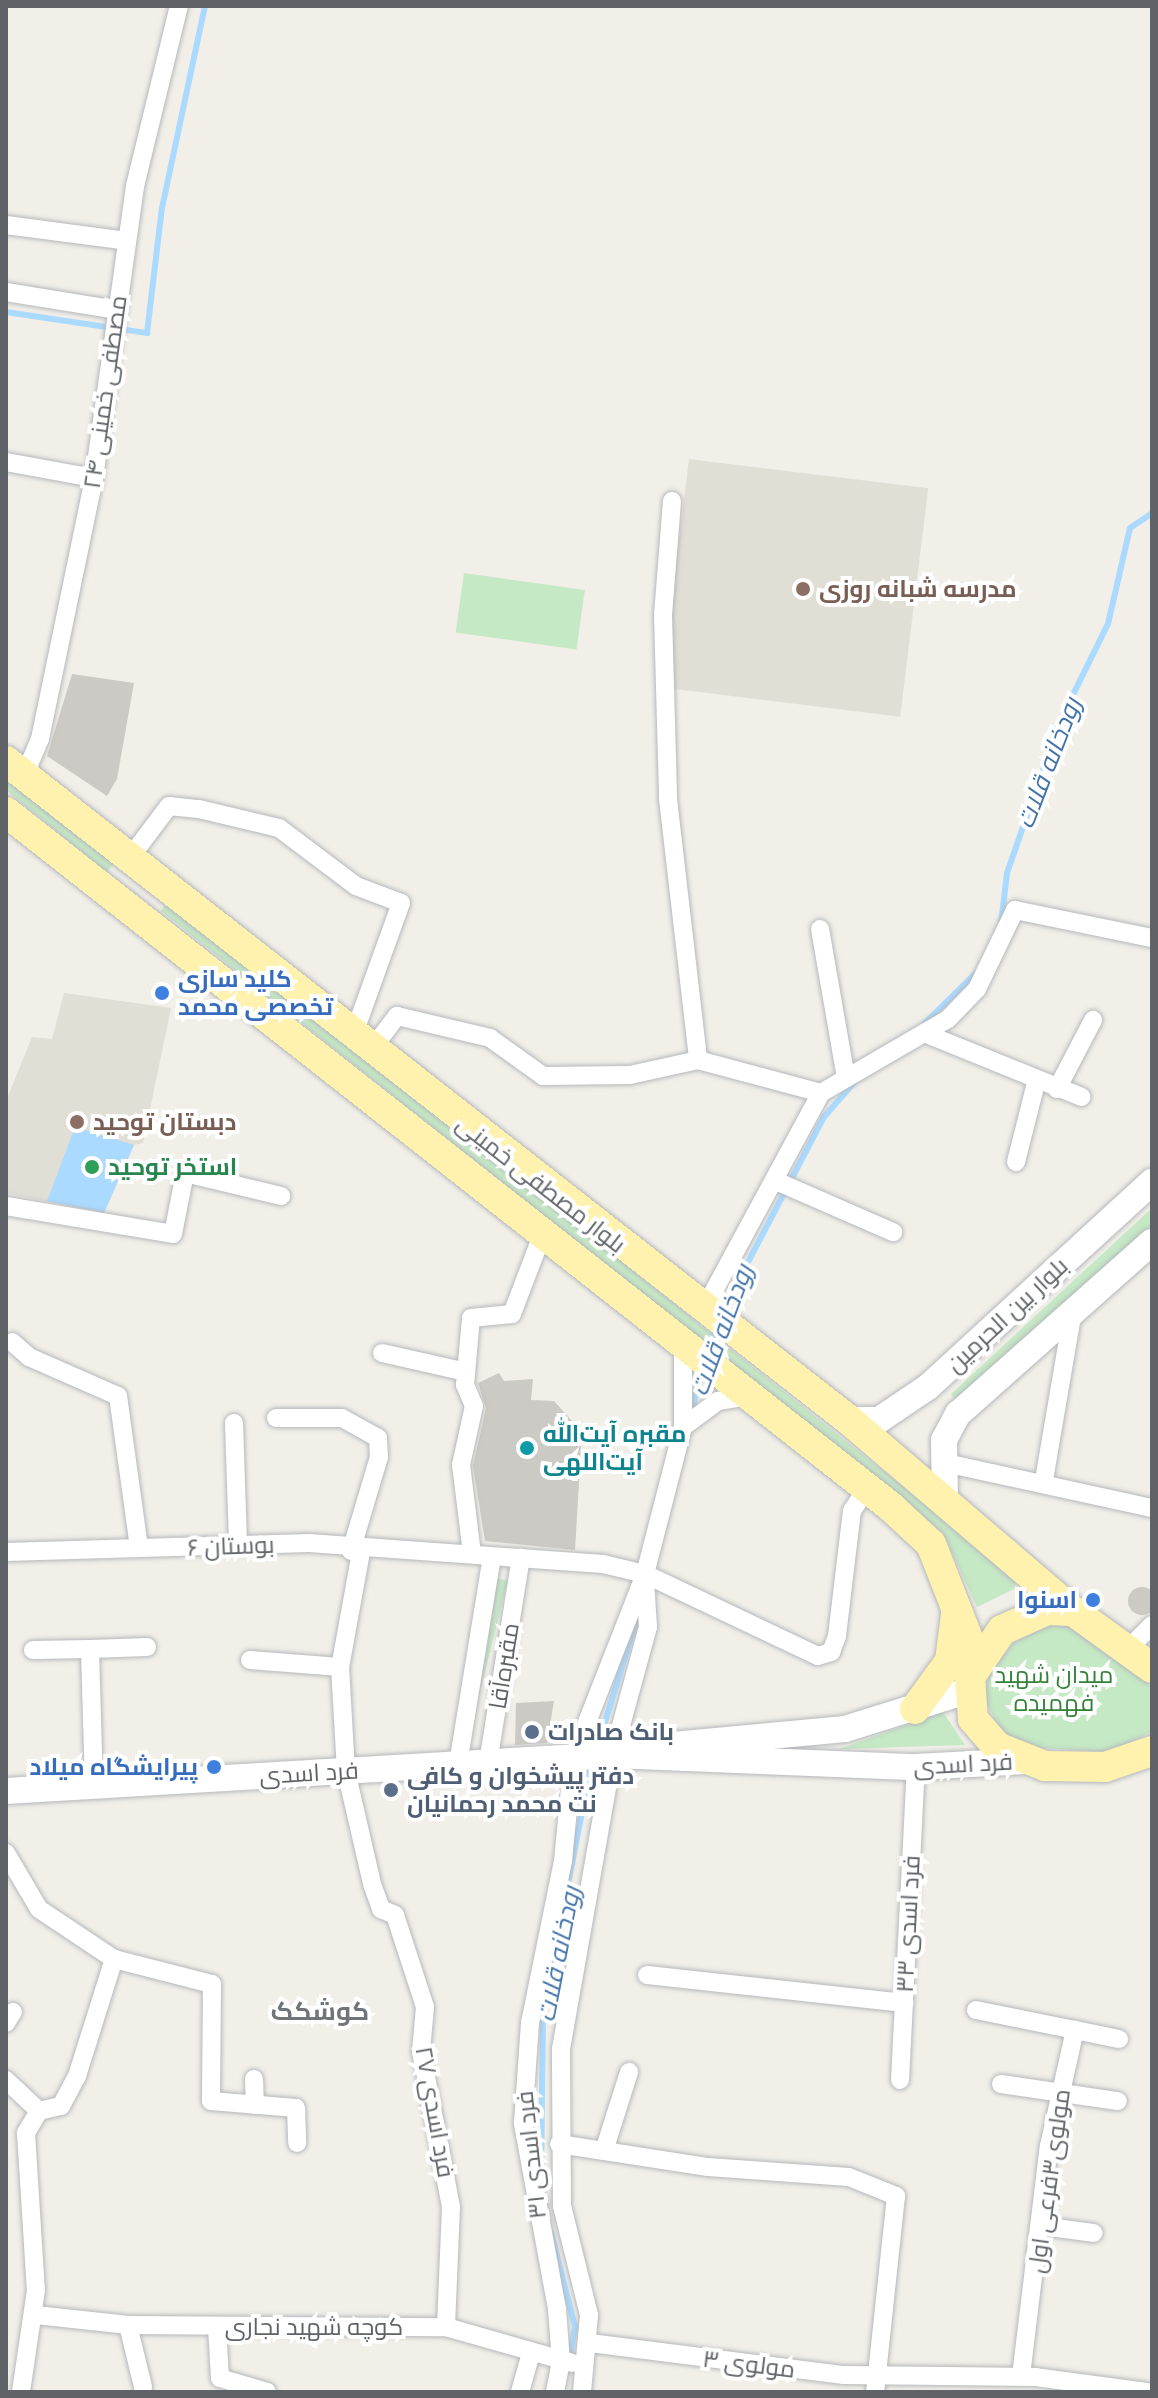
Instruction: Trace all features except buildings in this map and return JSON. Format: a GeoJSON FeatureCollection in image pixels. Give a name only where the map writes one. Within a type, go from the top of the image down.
{"type":"FeatureCollection","features":[{"type":"Feature","properties":{"kind":"main road","name":"بلوار مصطفی خمینی"},"geometry":{"type":"LineString","coordinates":[[15,769],[704,1312],[849,1420],[1073,1611]]}},
{"type":"Feature","properties":{"kind":"main road","name":"بلوار مصطفی خمینی"},"geometry":{"type":"LineString","coordinates":[[6,814],[867,1488],[931,1544],[976,1659]]}},
{"type":"Feature","properties":{"kind":"main road"},"geometry":{"type":"LineString","coordinates":[[128,907],[153,878]]}},
{"type":"Feature","properties":{"kind":"main road","name":"بلوار بین الحرمین"},"geometry":{"type":"LineString","coordinates":[[849,1420],[879,1420],[928,1387],[1152,1182]]}},
{"type":"Feature","properties":{"kind":"main road","name":"بلوار بین الحرمین"},"geometry":{"type":"LineString","coordinates":[[945,1503],[941,1462],[958,1414],[1152,1242]]}},
{"type":"Feature","properties":{"kind":"main road"},"geometry":{"type":"LineString","coordinates":[[928,1387],[958,1414]]}},
{"type":"Feature","properties":{"kind":"main road"},"geometry":{"type":"LineString","coordinates":[[915,1709],[950,1661],[955,1604]]}},
{"type":"Feature","properties":{"kind":"main road"},"geometry":{"type":"LineString","coordinates":[[1143,1759],[1067,1769],[1026,1761],[985,1736],[967,1691],[976,1659],[1017,1619],[1073,1611],[1152,1668]]}},
{"type":"Feature","properties":{"kind":"main road","name":"فرد اسدی"},"geometry":{"type":"LineString","coordinates":[[613,1755],[645,1743],[845,1729],[967,1691]]}},
{"type":"Feature","properties":{"kind":"main road","name":"فرد اسدی"},"geometry":{"type":"LineString","coordinates":[[6,1791],[346,1771],[460,1757],[573,1758],[613,1755],[916,1767],[1026,1761]]}},
{"type":"Feature","properties":{"kind":"street","name":"مصطفی خمینی ۲۴"},"geometry":{"type":"LineString","coordinates":[[15,769],[40,739],[94,478],[127,241],[179,6]]}},
{"type":"Feature","properties":{"kind":"street"},"geometry":{"type":"LineString","coordinates":[[6,225],[127,241]]}},
{"type":"Feature","properties":{"kind":"street"},"geometry":{"type":"LineString","coordinates":[[6,292],[117,310]]}},
{"type":"Feature","properties":{"kind":"street"},"geometry":{"type":"LineString","coordinates":[[6,462],[94,478]]}},
{"type":"Feature","properties":{"kind":"street"},"geometry":{"type":"LineString","coordinates":[[672,501],[663,615],[668,799],[698,1060]]}},
{"type":"Feature","properties":{"kind":"street"},"geometry":{"type":"LineString","coordinates":[[129,859],[169,806],[279,828],[356,886],[401,903],[362,1043]]}},
{"type":"Feature","properties":{"kind":"street"},"geometry":{"type":"LineString","coordinates":[[704,1312],[821,1093],[924,1033],[977,989],[1015,910],[1152,938]]}},
{"type":"Feature","properties":{"kind":"street"},"geometry":{"type":"LineString","coordinates":[[820,929],[846,1078]]}},
{"type":"Feature","properties":{"kind":"street"},"geometry":{"type":"LineString","coordinates":[[362,1043],[397,1016],[490,1038],[543,1076],[603,1074],[698,1060],[821,1093]]}},
{"type":"Feature","properties":{"kind":"street"},"geometry":{"type":"LineString","coordinates":[[1057,1089],[1093,1020]]}},
{"type":"Feature","properties":{"kind":"street"},"geometry":{"type":"LineString","coordinates":[[924,1033],[1036,1083],[1082,1097]]}},
{"type":"Feature","properties":{"kind":"street"},"geometry":{"type":"LineString","coordinates":[[1016,1162],[1036,1083]]}},
{"type":"Feature","properties":{"kind":"street"},"geometry":{"type":"LineString","coordinates":[[6,1206],[173,1234],[185,1173],[281,1196]]}},
{"type":"Feature","properties":{"kind":"street"},"geometry":{"type":"LineString","coordinates":[[776,1181],[893,1232]]}},
{"type":"Feature","properties":{"kind":"street"},"geometry":{"type":"LineString","coordinates":[[518,1578],[464,1554],[461,1465],[474,1406],[466,1372],[471,1318],[512,1314],[543,1233]]}},
{"type":"Feature","properties":{"kind":"street"},"geometry":{"type":"LineString","coordinates":[[1044,1480],[1072,1316]]}},
{"type":"Feature","properties":{"kind":"street"},"geometry":{"type":"LineString","coordinates":[[12,1342],[29,1357],[118,1396],[139,1547]]}},
{"type":"Feature","properties":{"kind":"street"},"geometry":{"type":"LineString","coordinates":[[645,1574],[683,1427],[683,1343]]}},
{"type":"Feature","properties":{"kind":"street"},"geometry":{"type":"LineString","coordinates":[[382,1353],[466,1372]]}},
{"type":"Feature","properties":{"kind":"street"},"geometry":{"type":"LineString","coordinates":[[683,1427],[718,1401],[749,1395]]}},
{"type":"Feature","properties":{"kind":"street","name":"فرد اسدی ۲۷"},"geometry":{"type":"LineString","coordinates":[[276,1418],[342,1418],[378,1438],[356,1551],[340,1667],[346,1771],[372,1884],[381,1909],[395,1915],[425,2007],[421,2051],[451,2207],[446,2327]]}},
{"type":"Feature","properties":{"kind":"street"},"geometry":{"type":"LineString","coordinates":[[234,1423],[238,1546]]}},
{"type":"Feature","properties":{"kind":"street"},"geometry":{"type":"LineString","coordinates":[[941,1462],[1044,1480],[1152,1508]]}},
{"type":"Feature","properties":{"kind":"street"},"geometry":{"type":"LineString","coordinates":[[490,1566],[521,1558],[645,1574],[818,1656],[831,1652],[846,1596],[852,1511],[867,1488]]}},
{"type":"Feature","properties":{"kind":"street","name":"بوستان ۶"},"geometry":{"type":"LineString","coordinates":[[6,1552],[238,1546],[464,1554]]}},
{"type":"Feature","properties":{"kind":"street","name":"مقبره‌آقا"},"geometry":{"type":"LineString","coordinates":[[489,1759],[521,1558]]}},
{"type":"Feature","properties":{"kind":"street","name":"مقبره‌آقا"},"geometry":{"type":"LineString","coordinates":[[460,1757],[490,1566]]}},
{"type":"Feature","properties":{"kind":"street","name":"فرد اسدی ۳۱"},"geometry":{"type":"LineString","coordinates":[[590,2343],[562,2206],[559,2144],[564,2015],[613,1755],[648,1627],[645,1574]]}},
{"type":"Feature","properties":{"kind":"street","name":"فرد اسدی ۳۱"},"geometry":{"type":"LineString","coordinates":[[561,2362],[523,2123],[524,2076],[563,1861],[573,1758],[645,1574]]}},
{"type":"Feature","properties":{"kind":"street"},"geometry":{"type":"LineString","coordinates":[[1126,1651],[1152,1625]]}},
{"type":"Feature","properties":{"kind":"street"},"geometry":{"type":"LineString","coordinates":[[33,1650],[147,1647]]}},
{"type":"Feature","properties":{"kind":"street"},"geometry":{"type":"LineString","coordinates":[[90,1649],[94,1786]]}},
{"type":"Feature","properties":{"kind":"street"},"geometry":{"type":"LineString","coordinates":[[250,1660],[340,1667]]}},
{"type":"Feature","properties":{"kind":"street","name":"فرد اسدی ۳۳"},"geometry":{"type":"LineString","coordinates":[[900,2080],[916,1767]]}},
{"type":"Feature","properties":{"kind":"street"},"geometry":{"type":"LineString","coordinates":[[6,1853],[39,1909],[114,1959],[212,1984],[211,2101],[296,2108],[297,2143]]}},
{"type":"Feature","properties":{"kind":"street"},"geometry":{"type":"LineString","coordinates":[[21,2392],[36,2315],[25,2159],[26,2133],[39,2111],[61,2106],[77,2076],[114,1959]]}},
{"type":"Feature","properties":{"kind":"street"},"geometry":{"type":"LineString","coordinates":[[647,1975],[904,2003]]}},
{"type":"Feature","properties":{"kind":"street"},"geometry":{"type":"LineString","coordinates":[[976,2010],[1119,2039]]}},
{"type":"Feature","properties":{"kind":"street","name":"مولوی۳فرعی اول"},"geometry":{"type":"LineString","coordinates":[[1021,2376],[1060,2093],[1075,2030]]}},
{"type":"Feature","properties":{"kind":"street"},"geometry":{"type":"LineString","coordinates":[[604,2151],[629,2072]]}},
{"type":"Feature","properties":{"kind":"street"},"geometry":{"type":"LineString","coordinates":[[254,2079],[255,2105]]}},
{"type":"Feature","properties":{"kind":"street"},"geometry":{"type":"LineString","coordinates":[[6,2080],[39,2111]]}},
{"type":"Feature","properties":{"kind":"street"},"geometry":{"type":"LineString","coordinates":[[1001,2084],[1118,2101]]}},
{"type":"Feature","properties":{"kind":"street"},"geometry":{"type":"LineString","coordinates":[[559,2144],[849,2177],[896,2196],[875,2392]]}},
{"type":"Feature","properties":{"kind":"street"},"geometry":{"type":"LineString","coordinates":[[1042,2226],[1094,2233]]}},
{"type":"Feature","properties":{"kind":"street","name":"کوچه شهید ‌نجاری"},"geometry":{"type":"LineString","coordinates":[[36,2315],[128,2325],[446,2327],[561,2362],[586,2364]]}},
{"type":"Feature","properties":{"kind":"street"},"geometry":{"type":"LineString","coordinates":[[128,2325],[143,2387]]}},
{"type":"Feature","properties":{"kind":"street"},"geometry":{"type":"LineString","coordinates":[[217,2326],[220,2378],[267,2392]]}},
{"type":"Feature","properties":{"kind":"street"},"geometry":{"type":"LineString","coordinates":[[582,2392],[590,2343]]}},
{"type":"Feature","properties":{"kind":"street","name":"مولوی ۳"},"geometry":{"type":"LineString","coordinates":[[590,2343],[844,2375],[878,2372],[1021,2376],[1147,2392]]}},
{"type":"Feature","properties":{"kind":"street"},"geometry":{"type":"LineString","coordinates":[[520,2392],[531,2353]]}},
{"type":"Feature","properties":{"kind":"street"},"geometry":{"type":"LineString","coordinates":[[555,2392],[561,2362]]}},
{"type":"Feature","properties":{"kind":"shaded area","name":"مدرسه شبانه روزی"},"geometry":{"type":"Polygon","coordinates":[[[689,459],[928,488],[900,717],[661,687],[689,459]]]}},
{"type":"Feature","properties":{"kind":"shaded area","name":"دبستان توحید"},"geometry":{"type":"Polygon","coordinates":[[[64,993],[171,1008],[143,1143],[134,1145],[104,1213],[6,1193],[6,1101],[32,1037],[52,1039],[64,993]]]}},
{"type":"Feature","properties":{"kind":"green space"},"geometry":{"type":"Polygon","coordinates":[[[464,573],[585,590],[576,649],[456,632],[464,573]]]}},
{"type":"Feature","properties":{"kind":"green space"},"geometry":{"type":"Polygon","coordinates":[[[6,774],[116,861],[107,872],[6,790],[6,774]]]}},
{"type":"Feature","properties":{"kind":"green space"},"geometry":{"type":"Polygon","coordinates":[[[169,900],[1017,1578],[1014,1589],[977,1607],[943,1533],[161,911],[169,900]]]}},
{"type":"Feature","properties":{"kind":"green space"},"geometry":{"type":"Polygon","coordinates":[[[1152,1208],[1152,1232],[958,1403],[951,1394],[1152,1208]]]}},
{"type":"Feature","properties":{"kind":"green space"},"geometry":{"type":"Polygon","coordinates":[[[496,1578],[508,1581],[467,1744],[455,1741],[496,1578]]]}},
{"type":"Feature","properties":{"kind":"green space","name":"میدان شهید فهمیده"},"geometry":{"type":"Polygon","coordinates":[[[1056,1622],[1074,1627],[1152,1687],[1152,1732],[1108,1752],[1022,1747],[1001,1732],[985,1700],[989,1671],[1015,1642],[1056,1622]]]}},
{"type":"Feature","properties":{"kind":"green space"},"geometry":{"type":"Polygon","coordinates":[[[943,1712],[965,1745],[839,1749],[943,1712]]]}},
{"type":"Feature","properties":{"kind":"water","name":"استخر توحید"},"geometry":{"type":"Polygon","coordinates":[[[75,1127],[134,1145],[104,1213],[47,1201],[75,1127]]]}},
{"type":"Feature","properties":{"kind":"waterway"},"geometry":{"type":"LineString","coordinates":[[6,312],[147,333],[162,208],[205,6]]}},
{"type":"Feature","properties":{"kind":"waterway","name":"رودخانه قلات"},"geometry":{"type":"LineString","coordinates":[[1001,924],[1007,873],[1060,721],[1108,624],[1130,528],[1152,513]]}},
{"type":"Feature","properties":{"kind":"waterway","name":"رودخانه قلات"},"geometry":{"type":"LineString","coordinates":[[924,1024],[976,973]]}},
{"type":"Feature","properties":{"kind":"waterway","name":"رودخانه قلات"},"geometry":{"type":"LineString","coordinates":[[723,1310],[824,1117],[857,1079]]}},
{"type":"Feature","properties":{"kind":"waterway","name":"رودخانه قلات"},"geometry":{"type":"LineString","coordinates":[[708,1352],[716,1328]]}},
{"type":"Feature","properties":{"kind":"waterway","name":"رودخانه قلات"},"geometry":{"type":"LineString","coordinates":[[692,1413],[701,1370]]}},
{"type":"Feature","properties":{"kind":"waterway","name":"رودخانه قلات"},"geometry":{"type":"LineString","coordinates":[[597,1748],[636,1621]]}},
{"type":"Feature","properties":{"kind":"waterway","name":"رودخانه قلات"},"geometry":{"type":"LineString","coordinates":[[541,2178],[543,2011],[592,1762]]}},
{"type":"Feature","properties":{"kind":"waterway","name":"رودخانه قلات"},"geometry":{"type":"LineString","coordinates":[[551,2232],[575,2327],[569,2361]]}},
{"type":"Feature","properties":{"kind":"place","name":"مدرسه شبانه روزی"},"geometry":{"type":"Point","coordinates":[803,589]}},
{"type":"Feature","properties":{"kind":"place","name":"کلید سازی تخصصی محمد"},"geometry":{"type":"Point","coordinates":[162,993]}},
{"type":"Feature","properties":{"kind":"place","name":"دبستان توحید"},"geometry":{"type":"Point","coordinates":[77,1122]}},
{"type":"Feature","properties":{"kind":"place","name":"استخر توحید"},"geometry":{"type":"Point","coordinates":[92,1167]}},
{"type":"Feature","properties":{"kind":"place","name":"مقبره آیت‌الله آیت‌اللهی"},"geometry":{"type":"Point","coordinates":[527,1448]}},
{"type":"Feature","properties":{"kind":"place","name":"اسنوا"},"geometry":{"type":"Point","coordinates":[1093,1600]}},
{"type":"Feature","properties":{"kind":"place","name":"بانک صادرات"},"geometry":{"type":"Point","coordinates":[532,1732]}},
{"type":"Feature","properties":{"kind":"place","name":"پیرایشگاه میلاد"},"geometry":{"type":"Point","coordinates":[214,1767]}},
{"type":"Feature","properties":{"kind":"place","name":"دفتر پیشخوان و کافی نت محمد رحمانیان"},"geometry":{"type":"Point","coordinates":[391,1790]}},
{"type":"Feature","properties":{"kind":"district","name":"کوشکک"},"geometry":{"type":"Point","coordinates":[320,2011]}}]}
